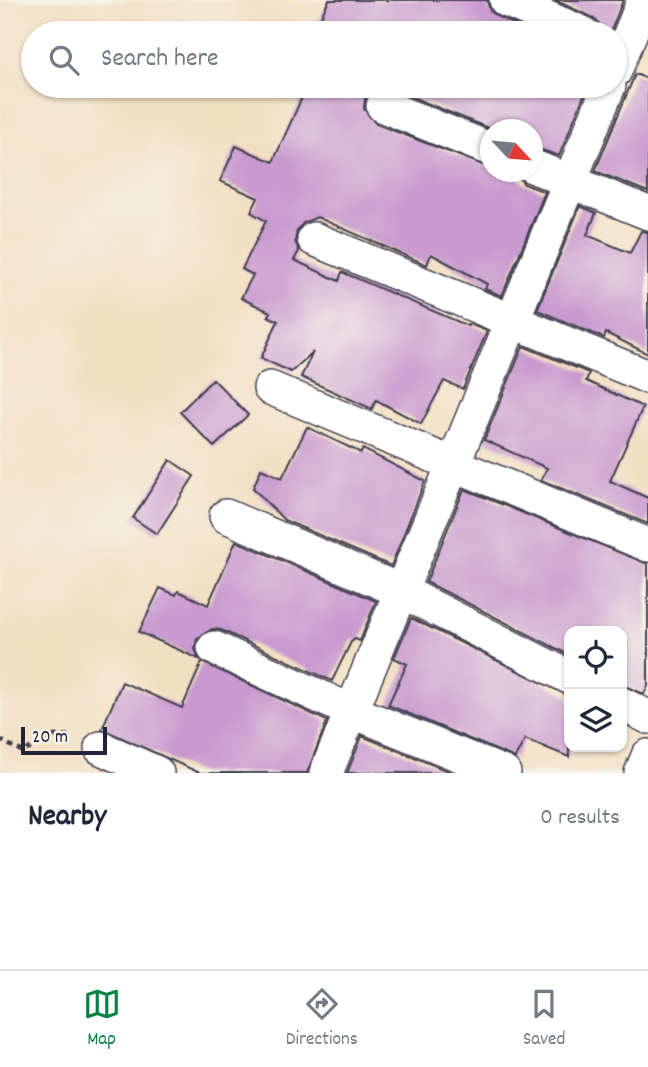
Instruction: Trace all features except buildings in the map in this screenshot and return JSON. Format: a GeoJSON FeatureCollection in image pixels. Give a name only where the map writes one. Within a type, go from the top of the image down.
{"type":"FeatureCollection","features":[{"type":"Feature","properties":{"kind":"street"},"geometry":{"type":"LineString","coordinates":[[506,0],[554,21]]}},
{"type":"Feature","properties":{"kind":"street"},"geometry":{"type":"LineString","coordinates":[[627,52],[644,0]]}},
{"type":"Feature","properties":{"kind":"street"},"geometry":{"type":"LineString","coordinates":[[326,773],[604,98]]}},
{"type":"Feature","properties":{"kind":"street"},"geometry":{"type":"LineString","coordinates":[[383,106],[480,145]]}},
{"type":"Feature","properties":{"kind":"street"},"geometry":{"type":"LineString","coordinates":[[543,170],[648,214]]}},
{"type":"Feature","properties":{"kind":"street"},"geometry":{"type":"LineString","coordinates":[[314,239],[648,377]]}},
{"type":"Feature","properties":{"kind":"street"},"geometry":{"type":"LineString","coordinates":[[270,388],[648,545]]}},
{"type":"Feature","properties":{"kind":"street"},"geometry":{"type":"LineString","coordinates":[[226,516],[401,591],[564,674]]}},
{"type":"Feature","properties":{"kind":"street"},"geometry":{"type":"LineString","coordinates":[[214,648],[351,711],[504,773]]}},
{"type":"Feature","properties":{"kind":"street"},"geometry":{"type":"LineString","coordinates":[[627,706],[648,717]]}},
{"type":"Feature","properties":{"kind":"street"},"geometry":{"type":"LineString","coordinates":[[101,748],[157,773]]}},
{"type":"Feature","properties":{"kind":"street"},"geometry":{"type":"LineString","coordinates":[[641,773],[648,756]]}},
{"type":"Feature","properties":{"kind":"path"},"geometry":{"type":"LineString","coordinates":[[0,740],[23,752],[54,736],[75,735],[101,748]]}}]}
